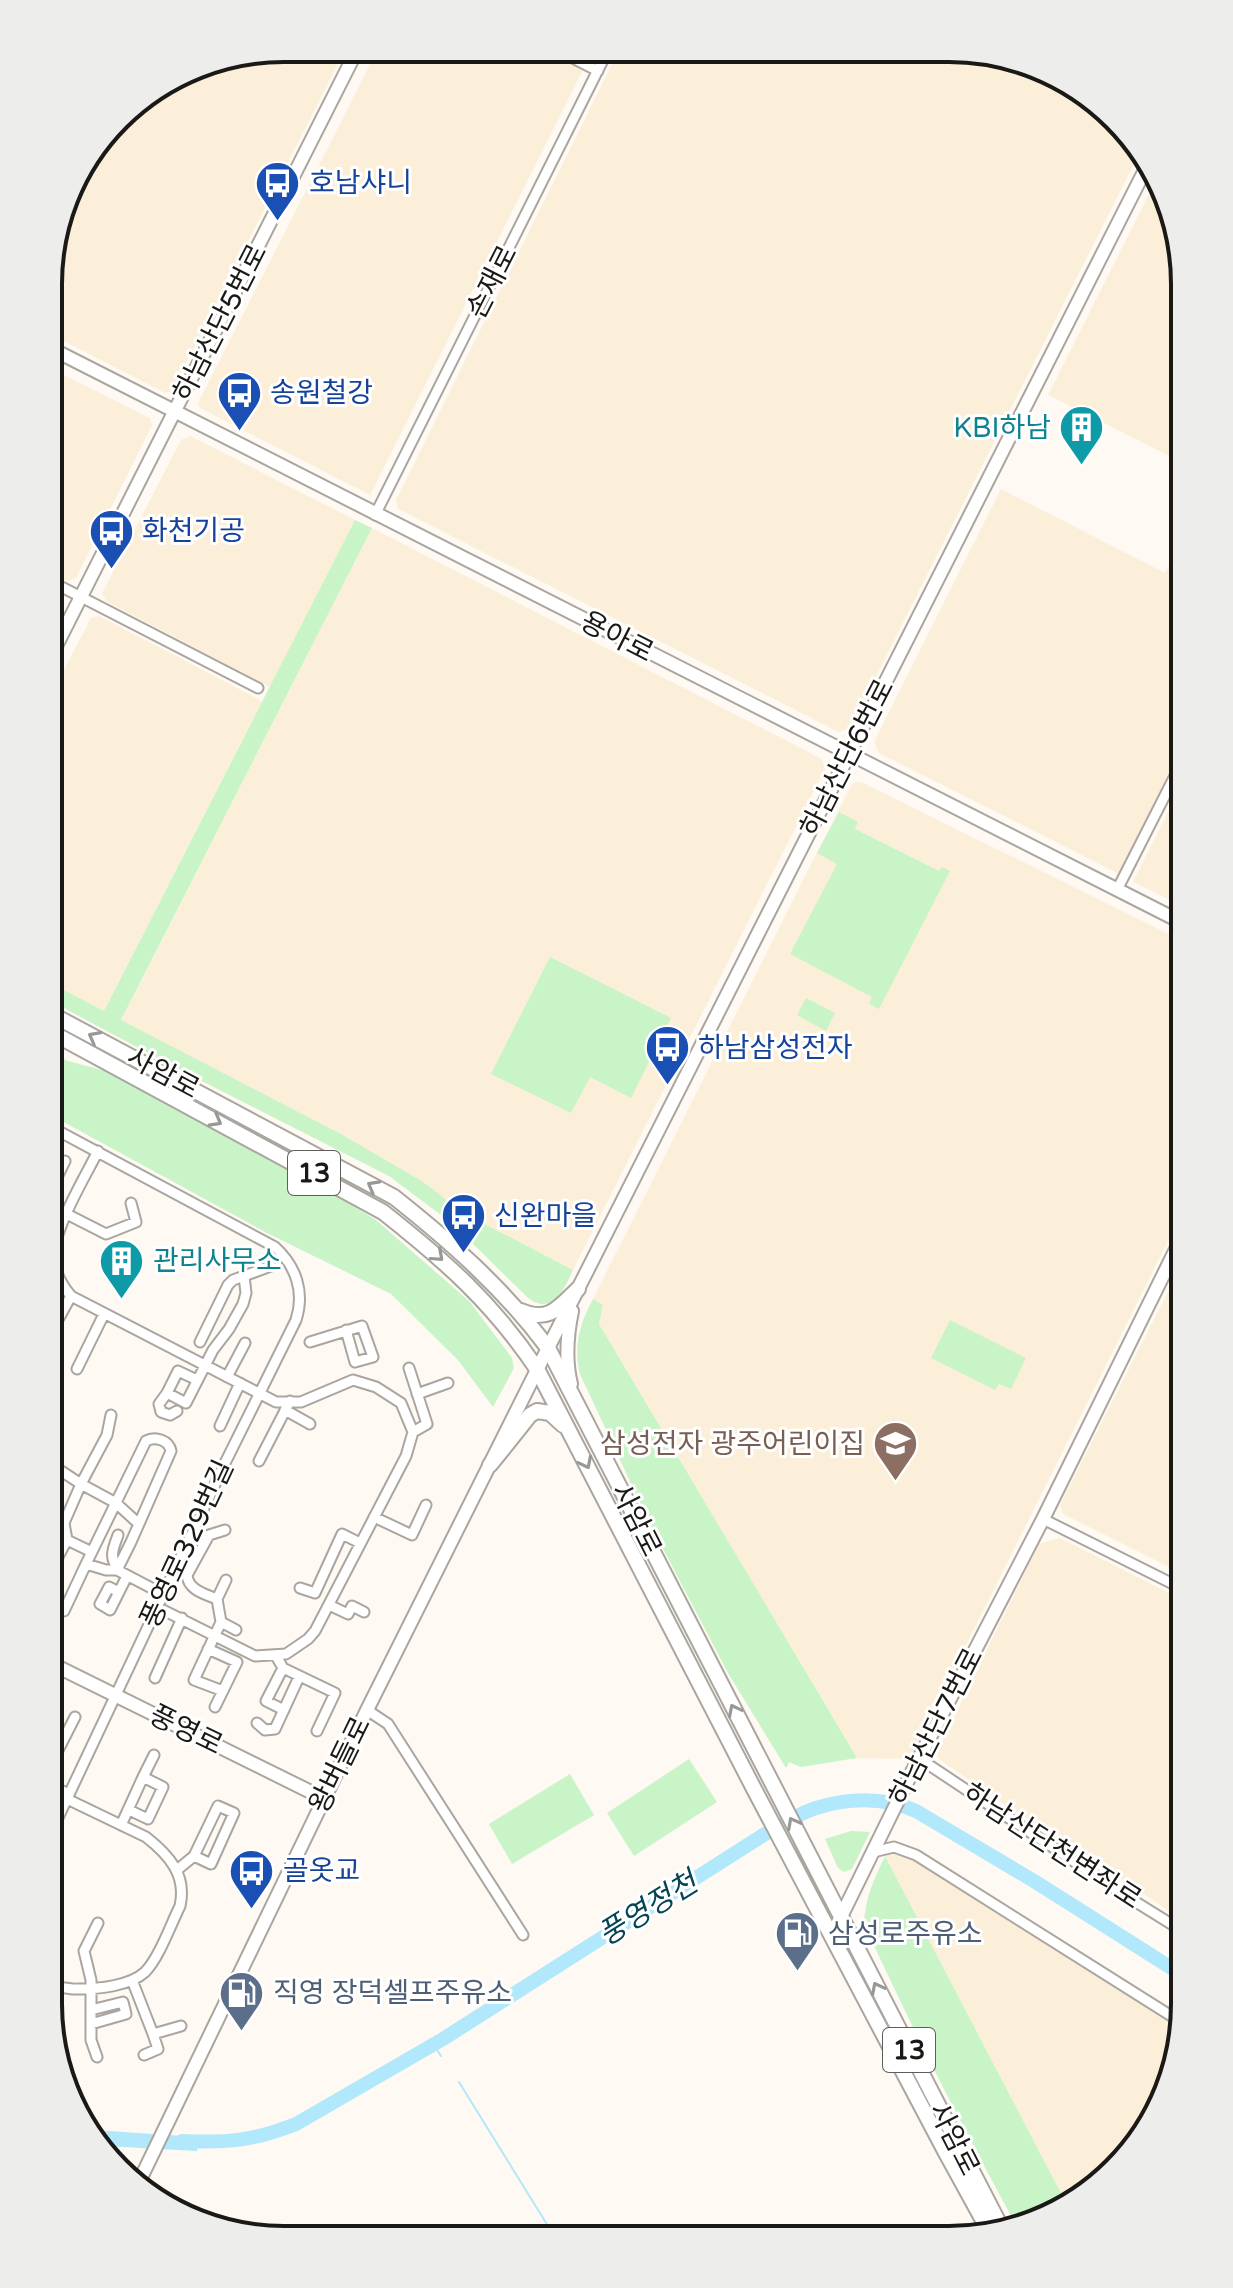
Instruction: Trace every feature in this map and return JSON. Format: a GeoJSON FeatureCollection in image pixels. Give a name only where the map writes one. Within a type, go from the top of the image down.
{"type":"FeatureCollection","features":[{"type":"Feature","properties":{"kind":"main road","name":"사암로"},"geometry":{"type":"LineString","coordinates":[[62,1020],[394,1197],[444,1236],[490,1279],[548,1348],[998,2220]]}},
{"type":"Feature","properties":{"kind":"main road","name":"사암로"},"geometry":{"type":"LineString","coordinates":[[62,1038],[383,1212],[478,1293],[514,1334],[537,1369],[570,1431],[753,1787],[985,2223]]}},
{"type":"Feature","properties":{"kind":"main road"},"geometry":{"type":"LineString","coordinates":[[517,1309],[531,1315],[548,1315],[578,1289]]}},
{"type":"Feature","properties":{"kind":"main road"},"geometry":{"type":"LineString","coordinates":[[490,1465],[530,1415],[537,1411],[550,1413],[570,1431]]}},
{"type":"Feature","properties":{"kind":"street","name":"하남산단5번로"},"geometry":{"type":"LineString","coordinates":[[62,633],[351,62]]}},
{"type":"Feature","properties":{"kind":"street"},"geometry":{"type":"LineString","coordinates":[[580,62],[598,71]]}},
{"type":"Feature","properties":{"kind":"street","name":"손재로"},"geometry":{"type":"LineString","coordinates":[[375,515],[602,62]]}},
{"type":"Feature","properties":{"kind":"street","name":"하남산단6번로"},"geometry":{"type":"LineString","coordinates":[[548,1348],[1142,176]]}},
{"type":"Feature","properties":{"kind":"street","name":"용아로"},"geometry":{"type":"LineString","coordinates":[[62,354],[1171,917]]}},
{"type":"Feature","properties":{"kind":"street"},"geometry":{"type":"LineString","coordinates":[[62,587],[258,688]]}},
{"type":"Feature","properties":{"kind":"street"},"geometry":{"type":"LineString","coordinates":[[1117,890],[1171,784]]}},
{"type":"Feature","properties":{"kind":"street","name":"풍영로329번길"},"geometry":{"type":"LineString","coordinates":[[62,1133],[275,1247],[290,1263],[299,1285],[299,1310],[62,1809]]}},
{"type":"Feature","properties":{"kind":"street"},"geometry":{"type":"LineString","coordinates":[[62,1226],[98,1151]]}},
{"type":"Feature","properties":{"kind":"street"},"geometry":{"type":"LineString","coordinates":[[62,1167],[65,1161]]}},
{"type":"Feature","properties":{"kind":"street"},"geometry":{"type":"LineString","coordinates":[[62,1212],[106,1234],[136,1222],[131,1203]]}},
{"type":"Feature","properties":{"kind":"street","name":"하남산단7번로"},"geometry":{"type":"LineString","coordinates":[[832,1935],[1171,1259]]}},
{"type":"Feature","properties":{"kind":"street"},"geometry":{"type":"LineString","coordinates":[[200,1342],[228,1285],[233,1280],[271,1266]]}},
{"type":"Feature","properties":{"kind":"street"},"geometry":{"type":"LineString","coordinates":[[167,1393],[186,1403],[246,1297],[244,1276]]}},
{"type":"Feature","properties":{"kind":"street"},"geometry":{"type":"LineString","coordinates":[[62,1283],[71,1296],[288,1406],[310,1424]]}},
{"type":"Feature","properties":{"kind":"street"},"geometry":{"type":"LineString","coordinates":[[576,1402],[567,1356],[569,1326],[578,1289]]}},
{"type":"Feature","properties":{"kind":"street"},"geometry":{"type":"LineString","coordinates":[[62,1312],[71,1296]]}},
{"type":"Feature","properties":{"kind":"street"},"geometry":{"type":"LineString","coordinates":[[77,1369],[104,1314]]}},
{"type":"Feature","properties":{"kind":"street"},"geometry":{"type":"LineString","coordinates":[[310,1342],[362,1326],[373,1357],[355,1362]]}},
{"type":"Feature","properties":{"kind":"street"},"geometry":{"type":"LineString","coordinates":[[346,1330],[355,1362],[353,1380]]}},
{"type":"Feature","properties":{"kind":"street"},"geometry":{"type":"LineString","coordinates":[[227,1377],[245,1343]]}},
{"type":"Feature","properties":{"kind":"street","name":"왕버들로"},"geometry":{"type":"LineString","coordinates":[[143,2175],[323,1798],[548,1348]]}},
{"type":"Feature","properties":{"kind":"street"},"geometry":{"type":"LineString","coordinates":[[409,1368],[427,1424],[413,1432]]}},
{"type":"Feature","properties":{"kind":"street"},"geometry":{"type":"LineString","coordinates":[[177,1411],[170,1415],[161,1412],[159,1404],[178,1371],[197,1380]]}},
{"type":"Feature","properties":{"kind":"street"},"geometry":{"type":"LineString","coordinates":[[157,1607],[255,1656],[276,1656],[295,1649],[308,1639],[329,1605],[406,1456],[413,1432],[401,1403],[376,1387],[353,1380],[288,1406],[259,1461]]}},
{"type":"Feature","properties":{"kind":"street"},"geometry":{"type":"LineString","coordinates":[[220,1426],[240,1383]]}},
{"type":"Feature","properties":{"kind":"street"},"geometry":{"type":"LineString","coordinates":[[417,1394],[448,1383]]}},
{"type":"Feature","properties":{"kind":"street"},"geometry":{"type":"LineString","coordinates":[[62,1549],[67,1540],[64,1523],[107,1435],[111,1415]]}},
{"type":"Feature","properties":{"kind":"street"},"geometry":{"type":"LineString","coordinates":[[64,1611],[146,1441],[156,1439],[171,1446],[169,1457],[117,1569]]}},
{"type":"Feature","properties":{"kind":"street"},"geometry":{"type":"LineString","coordinates":[[62,1470],[116,1503],[139,1524]]}},
{"type":"Feature","properties":{"kind":"street"},"geometry":{"type":"LineString","coordinates":[[374,1517],[412,1535],[426,1505]]}},
{"type":"Feature","properties":{"kind":"street"},"geometry":{"type":"LineString","coordinates":[[1043,1519],[1171,1583]]}},
{"type":"Feature","properties":{"kind":"street"},"geometry":{"type":"LineString","coordinates":[[217,1599],[196,1589],[188,1581],[187,1575],[209,1535],[225,1530]]}},
{"type":"Feature","properties":{"kind":"street"},"geometry":{"type":"LineString","coordinates":[[300,1588],[315,1593],[342,1534],[360,1543]]}},
{"type":"Feature","properties":{"kind":"street"},"geometry":{"type":"LineString","coordinates":[[118,1535],[111,1556],[117,1569],[163,1594]]}},
{"type":"Feature","properties":{"kind":"street"},"geometry":{"type":"LineString","coordinates":[[67,1540],[92,1552]]}},
{"type":"Feature","properties":{"kind":"street"},"geometry":{"type":"LineString","coordinates":[[86,1564],[106,1570],[117,1569]]}},
{"type":"Feature","properties":{"kind":"street"},"geometry":{"type":"LineString","coordinates":[[119,1592],[127,1576]]}},
{"type":"Feature","properties":{"kind":"street"},"geometry":{"type":"LineString","coordinates":[[223,1691],[194,1680],[221,1622],[217,1599],[226,1580]]}},
{"type":"Feature","properties":{"kind":"street"},"geometry":{"type":"LineString","coordinates":[[329,1605],[348,1614]]}},
{"type":"Feature","properties":{"kind":"street"},"geometry":{"type":"LineString","coordinates":[[341,1626],[352,1606],[364,1612]]}},
{"type":"Feature","properties":{"kind":"street"},"geometry":{"type":"LineString","coordinates":[[155,1678],[182,1618]]}},
{"type":"Feature","properties":{"kind":"street"},"geometry":{"type":"LineString","coordinates":[[221,1622],[236,1630]]}},
{"type":"Feature","properties":{"kind":"street"},"geometry":{"type":"LineString","coordinates":[[208,1649],[237,1662],[215,1707]]}},
{"type":"Feature","properties":{"kind":"street"},"geometry":{"type":"LineString","coordinates":[[276,1656],[283,1668],[335,1693],[317,1731]]}},
{"type":"Feature","properties":{"kind":"street"},"geometry":{"type":"LineString","coordinates":[[283,1668],[266,1701],[284,1710]]}},
{"type":"Feature","properties":{"kind":"street","name":"풍영로"},"geometry":{"type":"LineString","coordinates":[[62,1669],[323,1798]]}},
{"type":"Feature","properties":{"kind":"street"},"geometry":{"type":"LineString","coordinates":[[257,1723],[265,1730],[275,1729],[299,1677]]}},
{"type":"Feature","properties":{"kind":"street"},"geometry":{"type":"LineString","coordinates":[[367,1710],[388,1724],[523,1935]]}},
{"type":"Feature","properties":{"kind":"street"},"geometry":{"type":"LineString","coordinates":[[62,1743],[75,1717]]}},
{"type":"Feature","properties":{"kind":"street"},"geometry":{"type":"LineString","coordinates":[[121,1825],[154,1755]]}},
{"type":"Feature","properties":{"kind":"street","name":"하남산단천변좌로"},"geometry":{"type":"LineString","coordinates":[[920,1759],[1171,1924]]}},
{"type":"Feature","properties":{"kind":"street"},"geometry":{"type":"LineString","coordinates":[[129,1810],[148,1819],[163,1787],[143,1777]]}},
{"type":"Feature","properties":{"kind":"street"},"geometry":{"type":"LineString","coordinates":[[62,1792],[146,1837],[177,1870],[182,1888],[180,1906],[150,1965],[141,1975],[132,1980],[91,1988],[62,1987]]}},
{"type":"Feature","properties":{"kind":"street"},"geometry":{"type":"LineString","coordinates":[[177,1870],[194,1856],[218,1806],[234,1813],[211,1864],[194,1856]]}},
{"type":"Feature","properties":{"kind":"street"},"geometry":{"type":"LineString","coordinates":[[873,1852],[894,1847],[916,1855],[1171,2016]]}},
{"type":"Feature","properties":{"kind":"street"},"geometry":{"type":"LineString","coordinates":[[97,2057],[91,2040],[91,1988],[84,1951],[98,1923]]}},
{"type":"Feature","properties":{"kind":"street"},"geometry":{"type":"LineString","coordinates":[[132,1980],[158,2049],[144,2055]]}},
{"type":"Feature","properties":{"kind":"street"},"geometry":{"type":"LineString","coordinates":[[91,2010],[123,2002],[126,2014],[91,2024]]}},
{"type":"Feature","properties":{"kind":"street"},"geometry":{"type":"LineString","coordinates":[[153,2034],[181,2026]]}},
{"type":"Feature","properties":{"kind":"shaded area"},"geometry":{"type":"Polygon","coordinates":[[[269,62],[339,62],[172,391],[165,393],[62,340],[66,241],[79,199],[92,173],[117,138],[138,117],[161,99],[199,79],[241,66],[269,62]]]}},
{"type":"Feature","properties":{"kind":"shaded area"},"geometry":{"type":"Polygon","coordinates":[[[371,62],[572,62],[584,68],[370,495],[200,408],[198,403],[371,62]]]}},
{"type":"Feature","properties":{"kind":"shaded area"},"geometry":{"type":"Polygon","coordinates":[[[613,62],[964,62],[992,66],[1047,85],[1072,99],[1116,138],[1135,162],[850,728],[839,732],[398,509],[396,500],[613,62]]]}},
{"type":"Feature","properties":{"kind":"shaded area"},"geometry":{"type":"Polygon","coordinates":[[[1150,191],[1167,241],[1171,269],[1171,457],[1048,395],[1150,191]]]}},
{"type":"Feature","properties":{"kind":"shaded area","name":"화천기공"},"geometry":{"type":"Polygon","coordinates":[[[62,374],[150,418],[152,425],[76,578],[68,581],[62,578],[62,374]]]}},
{"type":"Feature","properties":{"kind":"shaded area"},"geometry":{"type":"Polygon","coordinates":[[[190,436],[355,520],[270,687],[106,601],[102,593],[181,440],[190,436]]]}},
{"type":"Feature","properties":{"kind":"shaded area"},"geometry":{"type":"Polygon","coordinates":[[[1001,489],[1165,573],[1171,562],[1171,772],[1119,874],[879,753],[874,742],[1001,489]]]}},
{"type":"Feature","properties":{"kind":"shaded area"},"geometry":{"type":"Polygon","coordinates":[[[372,528],[822,759],[825,769],[573,1270],[456,1209],[420,1180],[341,1134],[121,1021],[372,528]]]}},
{"type":"Feature","properties":{"kind":"shaded area"},"geometry":{"type":"Polygon","coordinates":[[[99,616],[262,701],[104,1011],[62,989],[62,674],[91,618],[99,616]]]}},
{"type":"Feature","properties":{"kind":"shaded area"},"geometry":{"type":"Polygon","coordinates":[[[861,782],[1171,935],[1171,1235],[909,1759],[857,1758],[599,1324],[603,1305],[593,1299],[852,784],[861,782]]]}},
{"type":"Feature","properties":{"kind":"shaded area"},"geometry":{"type":"Polygon","coordinates":[[[1171,806],[1171,900],[1133,882],[1171,806]]]}},
{"type":"Feature","properties":{"kind":"shaded area"},"geometry":{"type":"Polygon","coordinates":[[[1171,1286],[1171,1568],[1063,1514],[1060,1505],[1171,1286]]]}},
{"type":"Feature","properties":{"kind":"shaded area"},"geometry":{"type":"Polygon","coordinates":[[[1060,1538],[1171,1594],[1171,1912],[1008,1807],[936,1754],[1039,1544],[1060,1538]]]}},
{"type":"Feature","properties":{"kind":"shaded area"},"geometry":{"type":"Polygon","coordinates":[[[897,1853],[914,1858],[1170,2023],[1163,2062],[1141,2115],[1106,2161],[1062,2195],[885,1856],[897,1853]]]}},
{"type":"Feature","properties":{"kind":"green space"},"geometry":{"type":"Polygon","coordinates":[[[355,520],[372,528],[121,1020],[341,1134],[420,1180],[456,1209],[573,1270],[566,1285],[550,1303],[543,1304],[527,1297],[437,1212],[389,1176],[62,1007],[62,989],[104,1011],[355,520]]]}},
{"type":"Feature","properties":{"kind":"green space"},"geometry":{"type":"Polygon","coordinates":[[[839,812],[858,822],[855,829],[939,871],[942,867],[950,871],[879,1009],[869,1004],[872,997],[790,954],[837,864],[817,853],[839,812]]]}},
{"type":"Feature","properties":{"kind":"green space"},"geometry":{"type":"Polygon","coordinates":[[[550,957],[671,1018],[631,1098],[590,1077],[571,1113],[491,1074],[550,957]]]}},
{"type":"Feature","properties":{"kind":"green space"},"geometry":{"type":"Polygon","coordinates":[[[806,998],[835,1013],[826,1031],[797,1015],[806,998]]]}},
{"type":"Feature","properties":{"kind":"green space"},"geometry":{"type":"Polygon","coordinates":[[[62,1058],[109,1072],[376,1220],[469,1301],[512,1358],[514,1368],[493,1407],[458,1360],[391,1294],[267,1233],[62,1121],[62,1058]]]}},
{"type":"Feature","properties":{"kind":"green space"},"geometry":{"type":"Polygon","coordinates":[[[593,1299],[603,1305],[599,1324],[857,1758],[801,1767],[789,1762],[786,1768],[728,1673],[648,1520],[580,1374],[577,1354],[579,1335],[593,1299]]]}},
{"type":"Feature","properties":{"kind":"green space"},"geometry":{"type":"Polygon","coordinates":[[[950,1320],[1026,1358],[1011,1389],[999,1384],[995,1390],[931,1358],[950,1320]]]}},
{"type":"Feature","properties":{"kind":"green space"},"geometry":{"type":"Polygon","coordinates":[[[689,1759],[717,1802],[634,1856],[607,1813],[689,1759]]]}},
{"type":"Feature","properties":{"kind":"green space"},"geometry":{"type":"Polygon","coordinates":[[[570,1774],[594,1815],[512,1864],[489,1824],[570,1774]]]}},
{"type":"Feature","properties":{"kind":"green space"},"geometry":{"type":"Polygon","coordinates":[[[851,1831],[870,1832],[852,1869],[844,1872],[838,1868],[825,1839],[851,1831]]]}},
{"type":"Feature","properties":{"kind":"green space"},"geometry":{"type":"Polygon","coordinates":[[[885,1856],[1062,2195],[1011,2216],[918,2038],[864,1924],[874,1881],[885,1856]]]}},
{"type":"Feature","properties":{"kind":"water"},"geometry":{"type":"Polygon","coordinates":[[[102,2131],[198,2137],[197,2151],[114,2147],[102,2131]]]}},
{"type":"Feature","properties":{"kind":"waterway","name":"풍영정천"},"geometry":{"type":"LineString","coordinates":[[182,2141],[240,2140],[296,2124],[443,2039],[765,1834],[810,1810],[841,1802],[879,1801],[916,1811],[1171,1968]]}},
{"type":"Feature","properties":{"kind":"waterway"},"geometry":{"type":"LineString","coordinates":[[434,2045],[441,2056]]}},
{"type":"Feature","properties":{"kind":"waterway"},"geometry":{"type":"LineString","coordinates":[[459,2082],[548,2226]]}},
{"type":"Feature","properties":{"kind":"place","name":"호남샤니"},"geometry":{"type":"Point","coordinates":[278,222]}},
{"type":"Feature","properties":{"kind":"place","name":"송원철강"},"geometry":{"type":"Point","coordinates":[239,432]}},
{"type":"Feature","properties":{"kind":"place","name":"KBI하남"},"geometry":{"type":"Point","coordinates":[1082,467]}},
{"type":"Feature","properties":{"kind":"place","name":"화천기공"},"geometry":{"type":"Point","coordinates":[111,570]}},
{"type":"Feature","properties":{"kind":"place","name":"하남삼성전자"},"geometry":{"type":"Point","coordinates":[667,1087]}},
{"type":"Feature","properties":{"kind":"place","name":"신완마을"},"geometry":{"type":"Point","coordinates":[463,1255]}},
{"type":"Feature","properties":{"kind":"place","name":"관리사무소"},"geometry":{"type":"Point","coordinates":[122,1300]}},
{"type":"Feature","properties":{"kind":"place","name":"삼성전자 광주어린이집"},"geometry":{"type":"Point","coordinates":[896,1483]}},
{"type":"Feature","properties":{"kind":"place","name":"골옷교"},"geometry":{"type":"Point","coordinates":[252,1910]}},
{"type":"Feature","properties":{"kind":"place","name":"삼성로주유소"},"geometry":{"type":"Point","coordinates":[797,1973]}},
{"type":"Feature","properties":{"kind":"place","name":"직영 장덕셀프주유소"},"geometry":{"type":"Point","coordinates":[242,2032]}}]}
